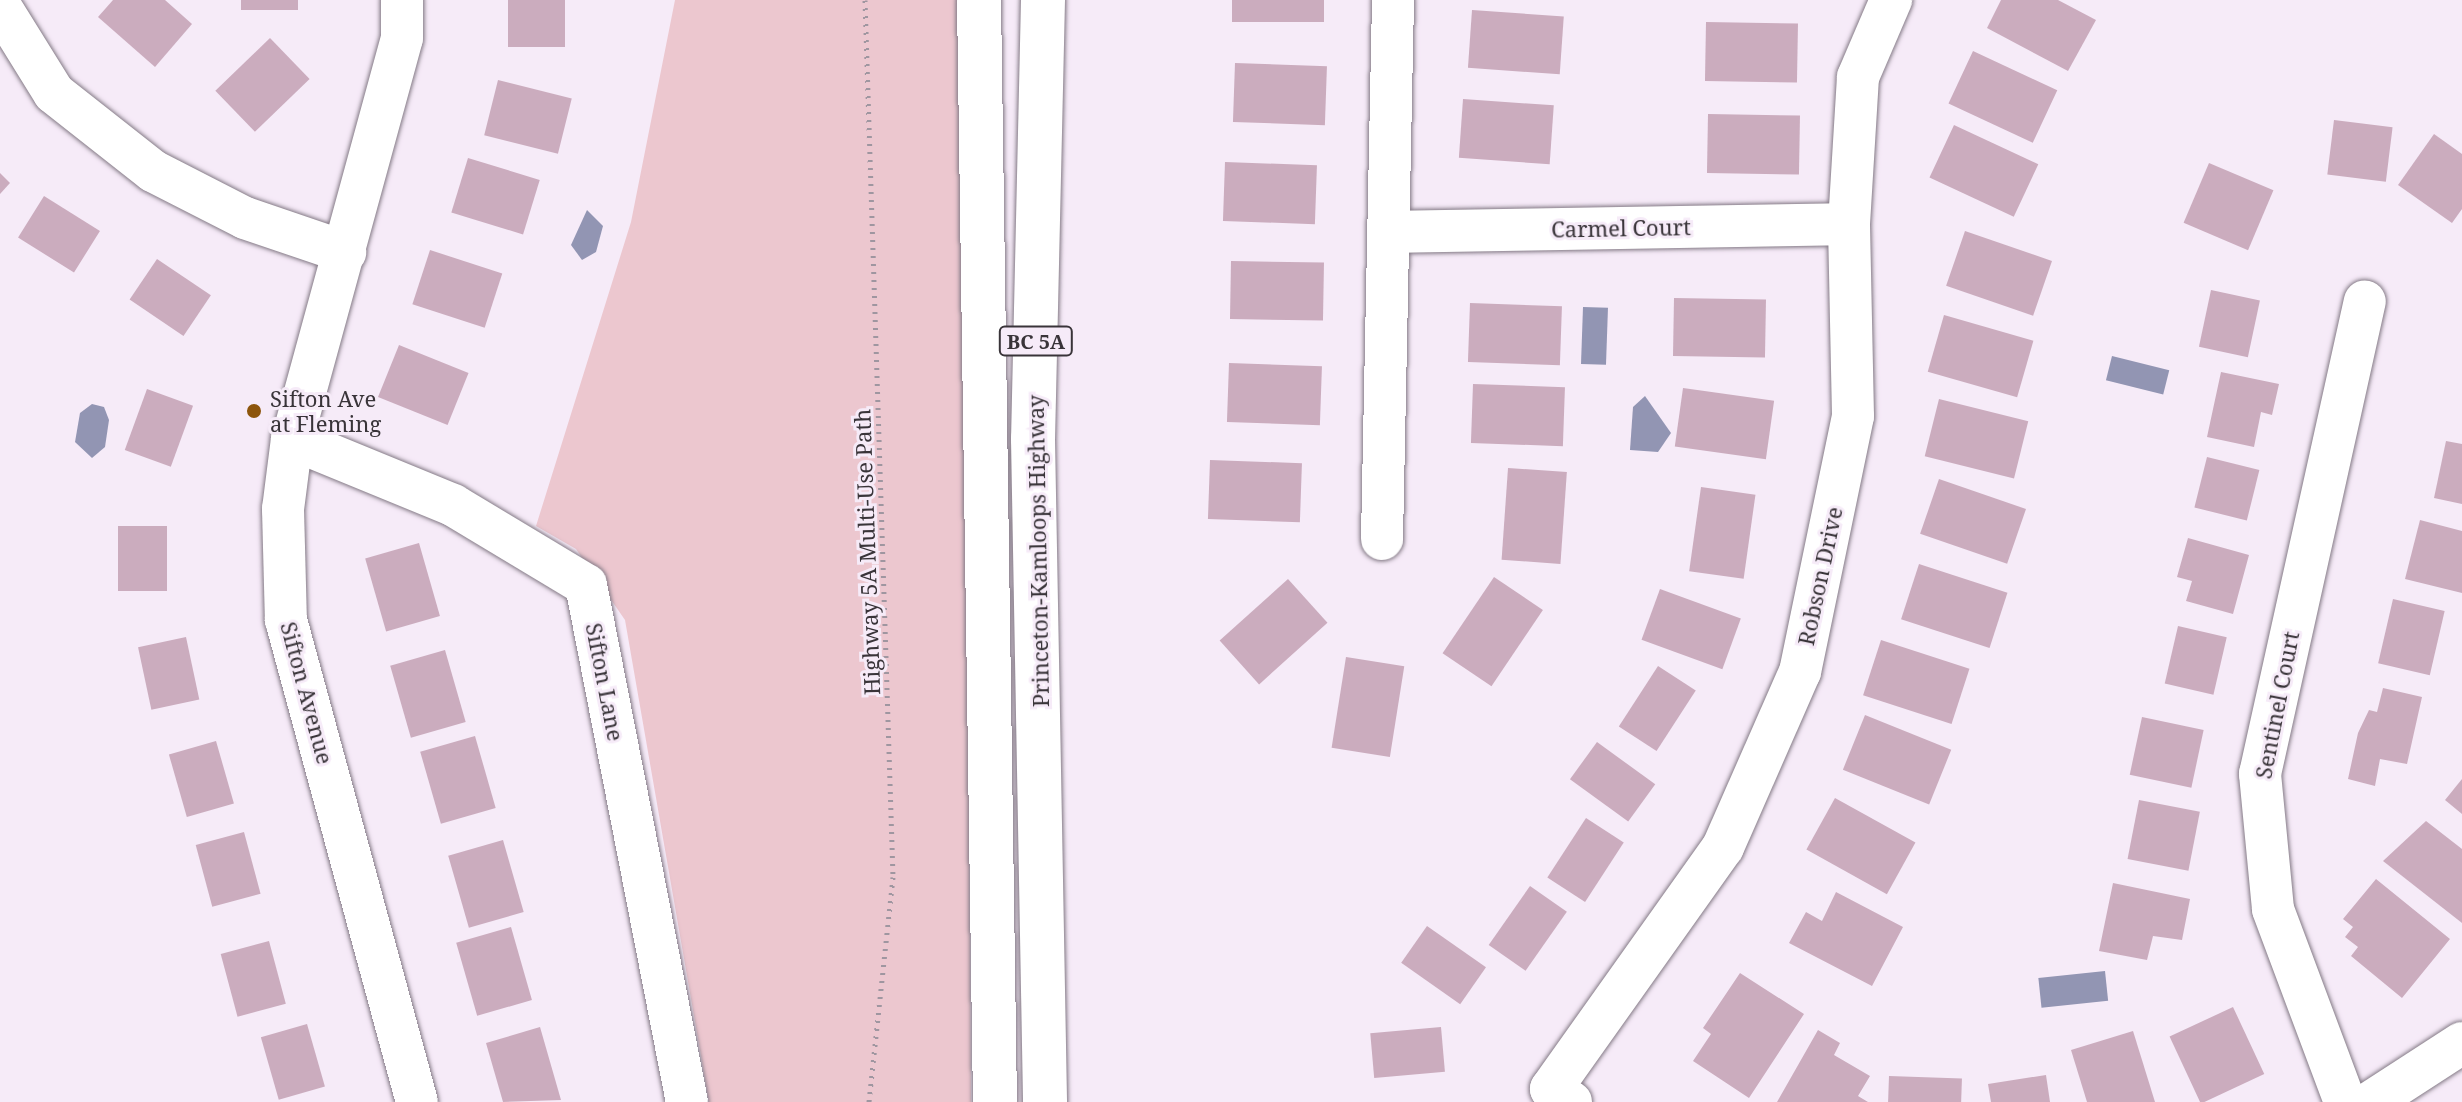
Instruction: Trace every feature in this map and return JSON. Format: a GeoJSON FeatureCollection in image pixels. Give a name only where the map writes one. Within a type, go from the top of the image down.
{"type":"FeatureCollection","features":[{"type":"Feature","properties":{"kind":"main road","name":"BC 5A"},"geometry":{"type":"LineString","coordinates":[[979,0],[995,1102]]}},
{"type":"Feature","properties":{"kind":"main road","name":"Princeton-Kamloops Highway"},"geometry":{"type":"LineString","coordinates":[[1043,0],[1033,439],[1045,1102]]}},
{"type":"Feature","properties":{"kind":"street","name":"Sifton Avenue"},"geometry":{"type":"LineString","coordinates":[[402,0],[402,38],[292,439],[283,509],[286,620],[417,1102]]}},
{"type":"Feature","properties":{"kind":"street"},"geometry":{"type":"LineString","coordinates":[[1382,539],[1392,232],[1393,0]]}},
{"type":"Feature","properties":{"kind":"street","name":"Robson Drive"},"geometry":{"type":"LineString","coordinates":[[1561,1096],[1723,847],[1800,672],[1853,416],[1849,224],[1858,77],[1891,0]]}},
{"type":"Feature","properties":{"kind":"street"},"geometry":{"type":"LineString","coordinates":[[0,6],[54,93],[153,171],[245,218],[345,252]]}},
{"type":"Feature","properties":{"kind":"street","name":"Carmel Court"},"geometry":{"type":"LineString","coordinates":[[1392,232],[1849,224]]}},
{"type":"Feature","properties":{"kind":"street","name":"Sentinel Court"},"geometry":{"type":"LineString","coordinates":[[2345,1102],[2273,909],[2260,774],[2365,302]]}},
{"type":"Feature","properties":{"kind":"street","name":"Sifton Lane"},"geometry":{"type":"LineString","coordinates":[[292,439],[453,505],[586,585],[687,1102]]}},
{"type":"Feature","properties":{"kind":"street"},"geometry":{"type":"LineString","coordinates":[[2371,1102],[2462,1043]]}},
{"type":"Feature","properties":{"kind":"path","name":"Highway 5A Multi-Use Path"},"geometry":{"type":"LineString","coordinates":[[865,0],[893,877],[869,1102]]}},
{"type":"Feature","properties":{"kind":"shaded area"},"geometry":{"type":"Polygon","coordinates":[[[675,0],[964,0],[971,1102],[709,1102],[625,620],[576,549],[536,526],[631,222],[675,0]]]}},
{"type":"Feature","properties":{"kind":"water"},"geometry":{"type":"Polygon","coordinates":[[[587,210],[603,226],[596,252],[582,260],[571,245],[587,210]]]}},
{"type":"Feature","properties":{"kind":"water"},"geometry":{"type":"Polygon","coordinates":[[[1583,307],[1608,308],[1606,365],[1581,364],[1583,307]]]}},
{"type":"Feature","properties":{"kind":"water"},"geometry":{"type":"Polygon","coordinates":[[[2112,356],[2169,370],[2163,395],[2106,380],[2112,356]]]}},
{"type":"Feature","properties":{"kind":"water"},"geometry":{"type":"Polygon","coordinates":[[[1645,396],[1671,433],[1658,452],[1630,450],[1633,407],[1645,396]]]}},
{"type":"Feature","properties":{"kind":"water"},"geometry":{"type":"Polygon","coordinates":[[[92,404],[104,407],[109,420],[105,447],[92,458],[75,442],[80,413],[92,404]]]}},
{"type":"Feature","properties":{"kind":"water"},"geometry":{"type":"Polygon","coordinates":[[[2105,971],[2108,1001],[2042,1008],[2038,978],[2105,971]]]}},
{"type":"Feature","properties":{"kind":"building"},"geometry":{"type":"Polygon","coordinates":[[[113,0],[165,0],[192,24],[155,67],[98,17],[113,0]]]}},
{"type":"Feature","properties":{"kind":"building"},"geometry":{"type":"Polygon","coordinates":[[[241,0],[298,0],[298,10],[241,10],[241,0]]]}},
{"type":"Feature","properties":{"kind":"building"},"geometry":{"type":"Polygon","coordinates":[[[508,0],[565,0],[565,47],[508,47],[508,0]]]}},
{"type":"Feature","properties":{"kind":"building"},"geometry":{"type":"Polygon","coordinates":[[[1232,0],[1324,0],[1324,22],[1232,22],[1232,0]]]}},
{"type":"Feature","properties":{"kind":"building"},"geometry":{"type":"Polygon","coordinates":[[[2001,0],[2058,0],[2096,20],[2068,71],[1987,28],[2001,0]]]}},
{"type":"Feature","properties":{"kind":"building"},"geometry":{"type":"Polygon","coordinates":[[[1472,10],[1564,16],[1560,74],[1468,68],[1472,10]]]}},
{"type":"Feature","properties":{"kind":"building"},"geometry":{"type":"Polygon","coordinates":[[[1706,22],[1798,24],[1797,83],[1705,81],[1706,22]]]}},
{"type":"Feature","properties":{"kind":"building"},"geometry":{"type":"Polygon","coordinates":[[[270,38],[310,79],[255,132],[215,91],[270,38]]]}},
{"type":"Feature","properties":{"kind":"building"},"geometry":{"type":"Polygon","coordinates":[[[1973,51],[2057,90],[2033,143],[1948,104],[1973,51]]]}},
{"type":"Feature","properties":{"kind":"building"},"geometry":{"type":"Polygon","coordinates":[[[1235,63],[1327,66],[1325,125],[1233,122],[1235,63]]]}},
{"type":"Feature","properties":{"kind":"building"},"geometry":{"type":"Polygon","coordinates":[[[498,80],[572,98],[558,154],[484,135],[498,80]]]}},
{"type":"Feature","properties":{"kind":"building"},"geometry":{"type":"Polygon","coordinates":[[[1463,99],[1554,105],[1550,164],[1459,158],[1463,99]]]}},
{"type":"Feature","properties":{"kind":"building"},"geometry":{"type":"Polygon","coordinates":[[[1708,114],[1800,116],[1799,175],[1707,173],[1708,114]]]}},
{"type":"Feature","properties":{"kind":"building"},"geometry":{"type":"Polygon","coordinates":[[[2334,120],[2393,127],[2386,182],[2327,175],[2334,120]]]}},
{"type":"Feature","properties":{"kind":"building"},"geometry":{"type":"Polygon","coordinates":[[[1954,125],[2038,164],[2014,217],[1929,178],[1954,125]]]}},
{"type":"Feature","properties":{"kind":"building"},"geometry":{"type":"Polygon","coordinates":[[[2434,134],[2462,154],[2462,209],[2452,223],[2398,185],[2434,134]]]}},
{"type":"Feature","properties":{"kind":"building"},"geometry":{"type":"Polygon","coordinates":[[[468,158],[540,180],[523,234],[451,213],[468,158]]]}},
{"type":"Feature","properties":{"kind":"building"},"geometry":{"type":"Polygon","coordinates":[[[1225,162],[1317,165],[1315,224],[1223,221],[1225,162]]]}},
{"type":"Feature","properties":{"kind":"building"},"geometry":{"type":"Polygon","coordinates":[[[2209,163],[2273,190],[2248,250],[2184,223],[2209,163]]]}},
{"type":"Feature","properties":{"kind":"building"},"geometry":{"type":"Polygon","coordinates":[[[0,173],[10,183],[0,194],[0,173]]]}},
{"type":"Feature","properties":{"kind":"building"},"geometry":{"type":"Polygon","coordinates":[[[44,196],[100,231],[74,273],[18,238],[44,196]]]}},
{"type":"Feature","properties":{"kind":"building"},"geometry":{"type":"Polygon","coordinates":[[[1965,231],[2052,261],[2033,316],[1946,286],[1965,231]]]}},
{"type":"Feature","properties":{"kind":"building"},"geometry":{"type":"Polygon","coordinates":[[[430,250],[502,273],[485,328],[412,304],[430,250]]]}},
{"type":"Feature","properties":{"kind":"building"},"geometry":{"type":"Polygon","coordinates":[[[157,259],[211,295],[183,336],[130,300],[157,259]]]}},
{"type":"Feature","properties":{"kind":"building"},"geometry":{"type":"Polygon","coordinates":[[[1231,261],[1324,263],[1323,321],[1230,319],[1231,261]]]}},
{"type":"Feature","properties":{"kind":"building"},"geometry":{"type":"Polygon","coordinates":[[[2211,290],[2260,300],[2248,357],[2199,347],[2211,290]]]}},
{"type":"Feature","properties":{"kind":"building"},"geometry":{"type":"Polygon","coordinates":[[[1674,298],[1766,300],[1765,358],[1673,356],[1674,298]]]}},
{"type":"Feature","properties":{"kind":"building"},"geometry":{"type":"Polygon","coordinates":[[[1470,303],[1562,306],[1560,365],[1468,362],[1470,303]]]}},
{"type":"Feature","properties":{"kind":"building"},"geometry":{"type":"Polygon","coordinates":[[[1944,315],[2033,341],[2017,397],[1928,372],[1944,315]]]}},
{"type":"Feature","properties":{"kind":"building"},"geometry":{"type":"Polygon","coordinates":[[[399,345],[469,373],[448,425],[378,397],[399,345]]]}},
{"type":"Feature","properties":{"kind":"building"},"geometry":{"type":"Polygon","coordinates":[[[1229,363],[1322,366],[1320,425],[1227,422],[1229,363]]]}},
{"type":"Feature","properties":{"kind":"building"},"geometry":{"type":"Polygon","coordinates":[[[2221,372],[2279,384],[2272,415],[2261,412],[2254,447],[2207,437],[2221,372]]]}},
{"type":"Feature","properties":{"kind":"building"},"geometry":{"type":"Polygon","coordinates":[[[1473,384],[1565,387],[1563,446],[1471,443],[1473,384]]]}},
{"type":"Feature","properties":{"kind":"building"},"geometry":{"type":"Polygon","coordinates":[[[1683,388],[1774,401],[1766,459],[1675,446],[1683,388]]]}},
{"type":"Feature","properties":{"kind":"building"},"geometry":{"type":"Polygon","coordinates":[[[147,389],[193,406],[171,467],[125,450],[147,389]]]}},
{"type":"Feature","properties":{"kind":"building"},"geometry":{"type":"Polygon","coordinates":[[[1939,399],[2028,421],[2014,479],[1925,456],[1939,399]]]}},
{"type":"Feature","properties":{"kind":"building"},"geometry":{"type":"Polygon","coordinates":[[[2446,441],[2462,444],[2462,504],[2434,498],[2446,441]]]}},
{"type":"Feature","properties":{"kind":"building"},"geometry":{"type":"Polygon","coordinates":[[[2207,457],[2259,470],[2247,521],[2194,507],[2207,457]]]}},
{"type":"Feature","properties":{"kind":"building"},"geometry":{"type":"Polygon","coordinates":[[[1210,460],[1302,463],[1300,522],[1208,519],[1210,460]]]}},
{"type":"Feature","properties":{"kind":"building"},"geometry":{"type":"Polygon","coordinates":[[[1508,468],[1567,472],[1560,564],[1502,560],[1508,468]]]}},
{"type":"Feature","properties":{"kind":"building"},"geometry":{"type":"Polygon","coordinates":[[[1939,479],[2026,509],[2007,564],[1920,534],[1939,479]]]}},
{"type":"Feature","properties":{"kind":"building"},"geometry":{"type":"Polygon","coordinates":[[[1701,487],[1755,495],[1744,579],[1689,571],[1701,487]]]}},
{"type":"Feature","properties":{"kind":"building"},"geometry":{"type":"Polygon","coordinates":[[[2420,520],[2462,531],[2462,593],[2405,579],[2420,520]]]}},
{"type":"Feature","properties":{"kind":"building"},"geometry":{"type":"Polygon","coordinates":[[[118,526],[167,526],[167,591],[118,591],[118,526]]]}},
{"type":"Feature","properties":{"kind":"building"},"geometry":{"type":"Polygon","coordinates":[[[2188,538],[2249,555],[2233,614],[2186,601],[2192,581],[2177,577],[2188,538]]]}},
{"type":"Feature","properties":{"kind":"building"},"geometry":{"type":"Polygon","coordinates":[[[419,543],[440,616],[386,631],[365,558],[419,543]]]}},
{"type":"Feature","properties":{"kind":"building"},"geometry":{"type":"Polygon","coordinates":[[[1919,564],[2007,593],[1990,648],[1901,619],[1919,564]]]}},
{"type":"Feature","properties":{"kind":"building"},"geometry":{"type":"Polygon","coordinates":[[[1494,577],[1543,610],[1491,686],[1443,653],[1494,577]]]}},
{"type":"Feature","properties":{"kind":"building"},"geometry":{"type":"Polygon","coordinates":[[[1288,579],[1327,623],[1259,684],[1220,641],[1288,579]]]}},
{"type":"Feature","properties":{"kind":"building"},"geometry":{"type":"Polygon","coordinates":[[[1660,589],[1741,618],[1722,669],[1642,640],[1660,589]]]}},
{"type":"Feature","properties":{"kind":"building"},"geometry":{"type":"Polygon","coordinates":[[[2393,599],[2445,611],[2430,675],[2378,663],[2393,599]]]}},
{"type":"Feature","properties":{"kind":"building"},"geometry":{"type":"Polygon","coordinates":[[[2178,626],[2227,637],[2213,695],[2165,683],[2178,626]]]}},
{"type":"Feature","properties":{"kind":"building"},"geometry":{"type":"Polygon","coordinates":[[[186,637],[199,700],[151,710],[138,647],[186,637]]]}},
{"type":"Feature","properties":{"kind":"building"},"geometry":{"type":"Polygon","coordinates":[[[1881,640],[1969,669],[1952,724],[1863,695],[1881,640]]]}},
{"type":"Feature","properties":{"kind":"building"},"geometry":{"type":"Polygon","coordinates":[[[445,650],[466,722],[411,738],[390,666],[445,650]]]}},
{"type":"Feature","properties":{"kind":"building"},"geometry":{"type":"Polygon","coordinates":[[[1346,657],[1404,666],[1390,757],[1332,748],[1346,657]]]}},
{"type":"Feature","properties":{"kind":"building"},"geometry":{"type":"Polygon","coordinates":[[[1658,666],[1696,691],[1657,751],[1619,726],[1658,666]]]}},
{"type":"Feature","properties":{"kind":"building"},"geometry":{"type":"Polygon","coordinates":[[[2383,688],[2422,697],[2407,764],[2380,759],[2375,786],[2348,779],[2358,733],[2369,710],[2377,712],[2383,688]]]}},
{"type":"Feature","properties":{"kind":"building"},"geometry":{"type":"Polygon","coordinates":[[[1865,715],[1951,750],[1929,805],[1843,770],[1865,715]]]}},
{"type":"Feature","properties":{"kind":"building"},"geometry":{"type":"Polygon","coordinates":[[[2142,717],[2204,730],[2191,788],[2130,775],[2142,717]]]}},
{"type":"Feature","properties":{"kind":"building"},"geometry":{"type":"Polygon","coordinates":[[[475,736],[496,808],[441,824],[420,752],[475,736]]]}},
{"type":"Feature","properties":{"kind":"building"},"geometry":{"type":"Polygon","coordinates":[[[216,741],[234,803],[187,817],[169,755],[216,741]]]}},
{"type":"Feature","properties":{"kind":"building"},"geometry":{"type":"Polygon","coordinates":[[[1597,742],[1655,784],[1628,822],[1570,779],[1597,742]]]}},
{"type":"Feature","properties":{"kind":"building"},"geometry":{"type":"Polygon","coordinates":[[[2462,779],[2462,814],[2445,800],[2462,779]]]}},
{"type":"Feature","properties":{"kind":"building"},"geometry":{"type":"Polygon","coordinates":[[[1835,798],[1915,843],[1887,894],[1806,850],[1835,798]]]}},
{"type":"Feature","properties":{"kind":"building"},"geometry":{"type":"Polygon","coordinates":[[[2139,800],[2200,812],[2188,871],[2128,859],[2139,800]]]}},
{"type":"Feature","properties":{"kind":"building"},"geometry":{"type":"Polygon","coordinates":[[[1586,818],[1624,843],[1585,902],[1547,878],[1586,818]]]}},
{"type":"Feature","properties":{"kind":"building"},"geometry":{"type":"Polygon","coordinates":[[[2426,821],[2462,849],[2462,923],[2383,861],[2426,821]]]}},
{"type":"Feature","properties":{"kind":"building"},"geometry":{"type":"Polygon","coordinates":[[[244,832],[261,894],[212,907],[196,845],[244,832]]]}},
{"type":"Feature","properties":{"kind":"building"},"geometry":{"type":"Polygon","coordinates":[[[503,840],[524,912],[469,928],[448,856],[503,840]]]}},
{"type":"Feature","properties":{"kind":"building"},"geometry":{"type":"Polygon","coordinates":[[[2376,879],[2450,939],[2402,998],[2351,956],[2358,947],[2345,937],[2353,927],[2343,919],[2376,879]]]}},
{"type":"Feature","properties":{"kind":"building"},"geometry":{"type":"Polygon","coordinates":[[[2113,883],[2190,899],[2182,940],[2153,936],[2147,960],[2099,951],[2113,883]]]}},
{"type":"Feature","properties":{"kind":"building"},"geometry":{"type":"Polygon","coordinates":[[[1530,886],[1567,912],[1526,971],[1489,945],[1530,886]]]}},
{"type":"Feature","properties":{"kind":"building"},"geometry":{"type":"Polygon","coordinates":[[[1836,892],[1903,927],[1872,986],[1789,943],[1806,912],[1822,921],[1836,892]]]}},
{"type":"Feature","properties":{"kind":"building"},"geometry":{"type":"Polygon","coordinates":[[[1427,926],[1486,967],[1460,1004],[1401,963],[1427,926]]]}},
{"type":"Feature","properties":{"kind":"building"},"geometry":{"type":"Polygon","coordinates":[[[511,927],[532,1000],[477,1016],[456,943],[511,927]]]}},
{"type":"Feature","properties":{"kind":"building"},"geometry":{"type":"Polygon","coordinates":[[[269,941],[286,1004],[238,1017],[221,954],[269,941]]]}},
{"type":"Feature","properties":{"kind":"building"},"geometry":{"type":"Polygon","coordinates":[[[1740,973],[1804,1014],[1749,1098],[1693,1061],[1711,1034],[1703,1028],[1740,973]]]}},
{"type":"Feature","properties":{"kind":"building"},"geometry":{"type":"Polygon","coordinates":[[[2233,1007],[2264,1074],[2200,1102],[2170,1037],[2233,1007]]]}},
{"type":"Feature","properties":{"kind":"building"},"geometry":{"type":"Polygon","coordinates":[[[307,1024],[325,1086],[279,1100],[261,1037],[307,1024]]]}},
{"type":"Feature","properties":{"kind":"building"},"geometry":{"type":"Polygon","coordinates":[[[540,1027],[561,1100],[503,1102],[486,1043],[540,1027]]]}},
{"type":"Feature","properties":{"kind":"building"},"geometry":{"type":"Polygon","coordinates":[[[1441,1027],[1445,1072],[1374,1078],[1370,1033],[1441,1027]]]}},
{"type":"Feature","properties":{"kind":"building"},"geometry":{"type":"Polygon","coordinates":[[[1818,1030],[1840,1043],[1834,1055],[1870,1076],[1858,1096],[1868,1102],[1777,1102],[1818,1030]]]}},
{"type":"Feature","properties":{"kind":"building"},"geometry":{"type":"Polygon","coordinates":[[[2133,1031],[2155,1102],[2087,1102],[2071,1050],[2133,1031]]]}},
{"type":"Feature","properties":{"kind":"building"},"geometry":{"type":"Polygon","coordinates":[[[2046,1075],[2050,1102],[1991,1102],[1988,1084],[2046,1075]]]}},
{"type":"Feature","properties":{"kind":"building"},"geometry":{"type":"Polygon","coordinates":[[[1889,1076],[1962,1079],[1961,1102],[1888,1102],[1889,1076]]]}},
{"type":"Feature","properties":{"kind":"place","name":"Sifton Ave at Fleming"},"geometry":{"type":"Point","coordinates":[254,411]}}]}
